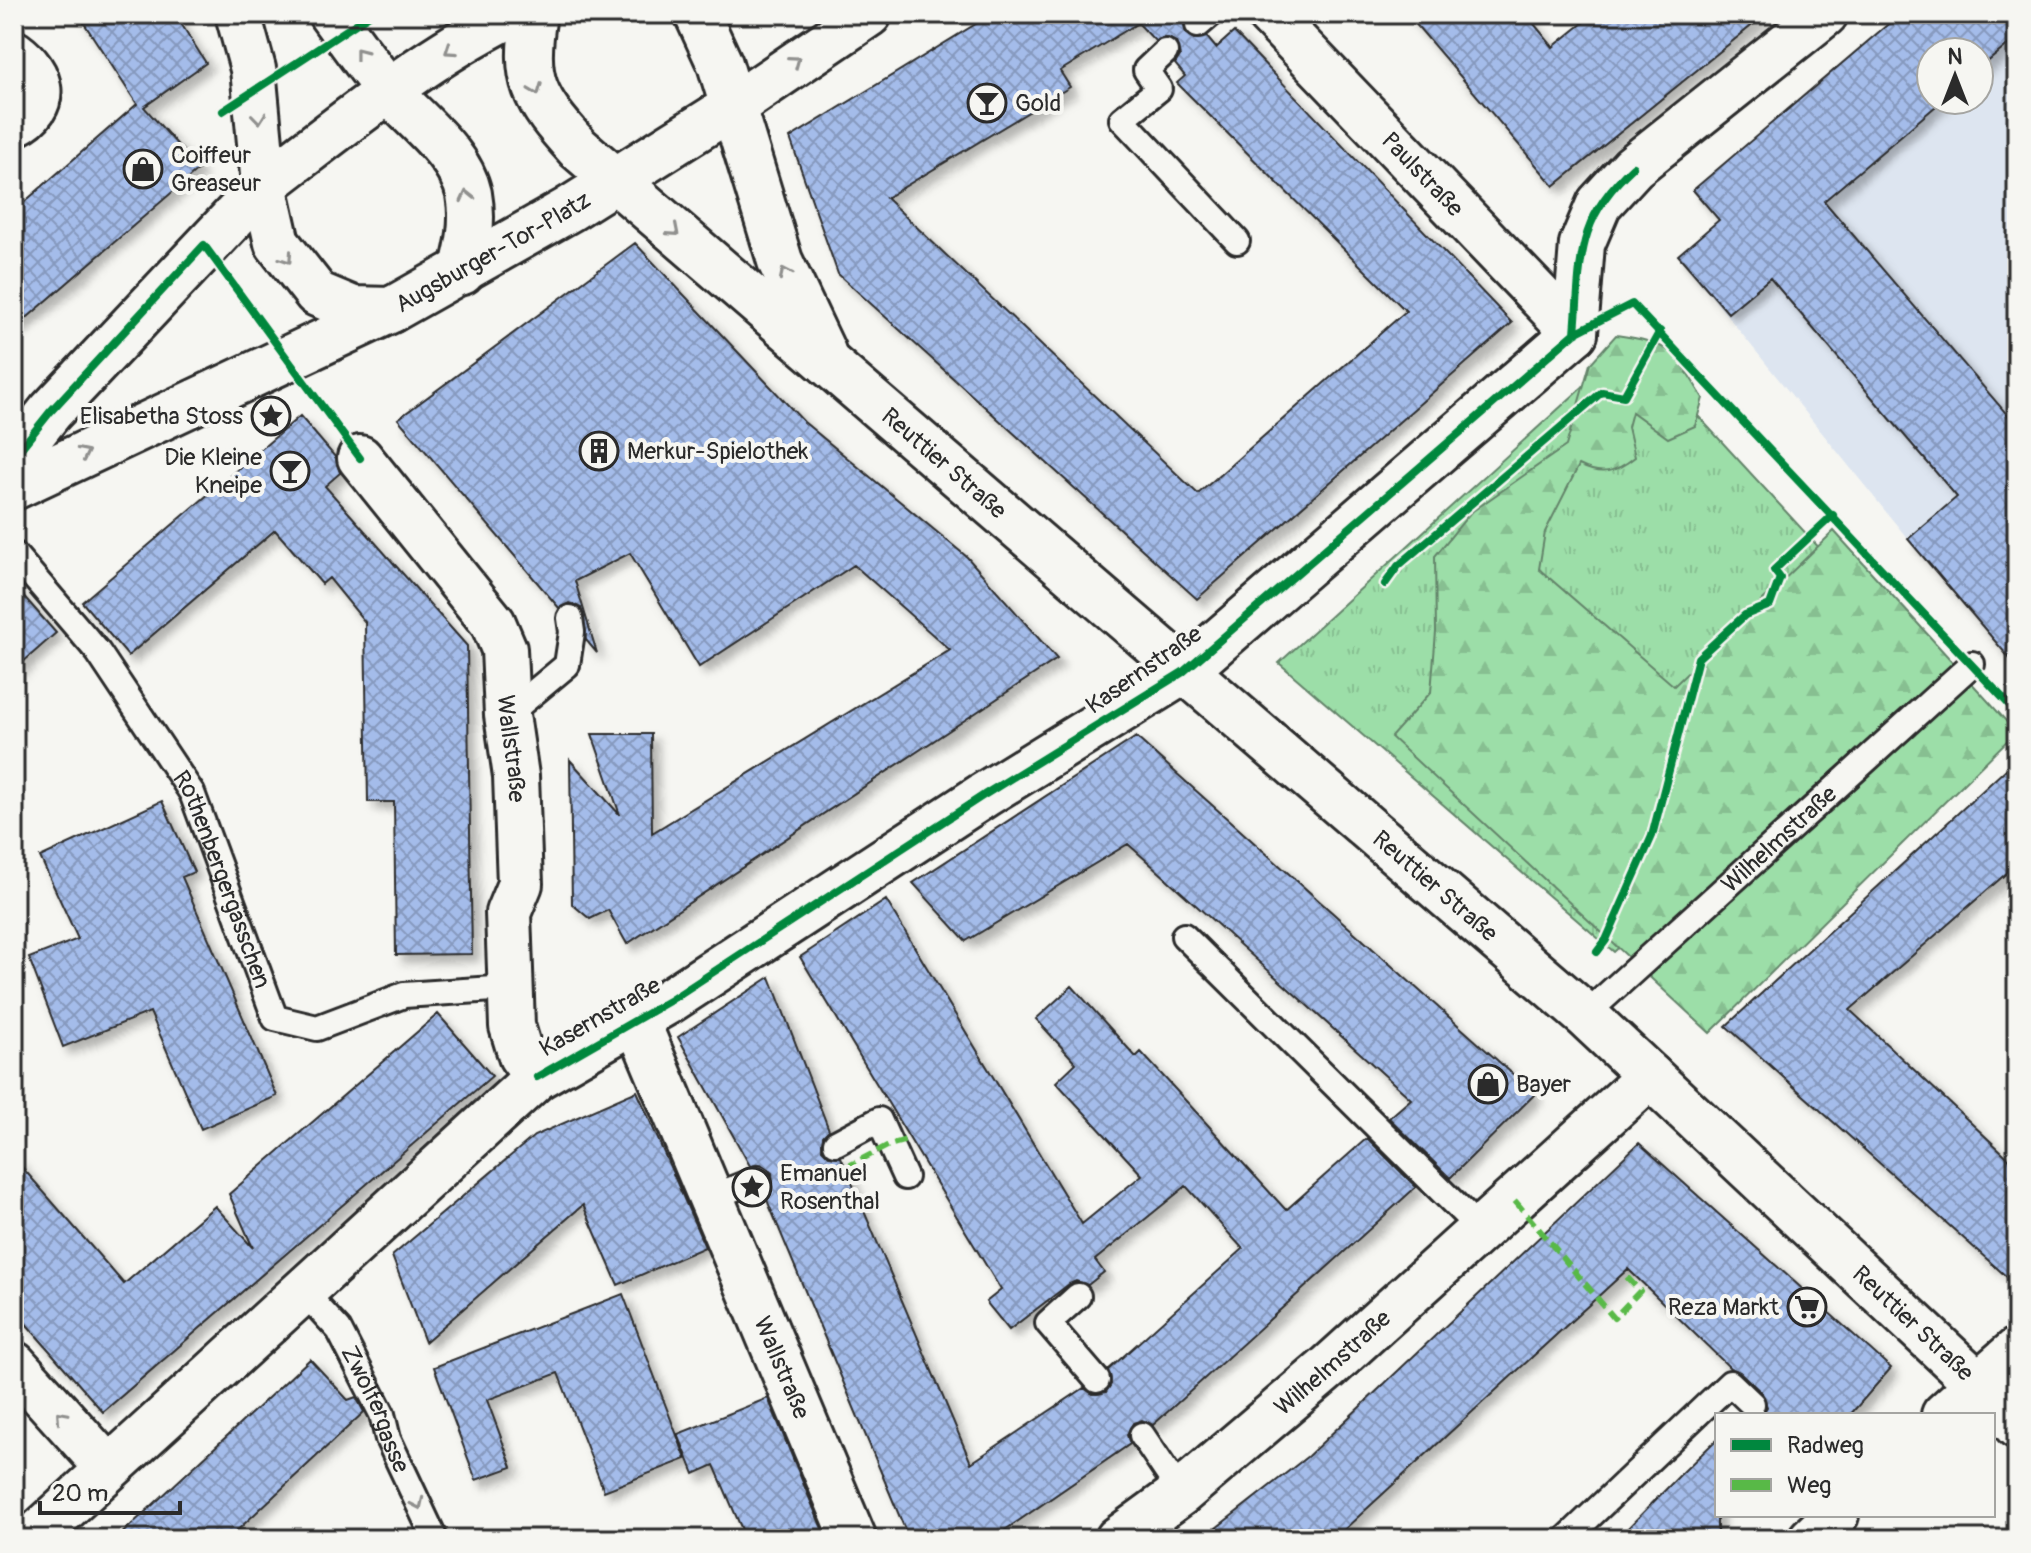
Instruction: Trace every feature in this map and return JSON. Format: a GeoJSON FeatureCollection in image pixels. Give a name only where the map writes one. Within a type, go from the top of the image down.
{"type":"FeatureCollection","features":[{"type":"Feature","properties":{"kind":"street","name":"Augsburger-Tor-Platz"},"geometry":{"type":"LineString","coordinates":[[238,14],[253,69],[264,185],[277,243],[317,294],[353,309],[391,310],[462,272],[732,107],[869,14]]}},
{"type":"Feature","properties":{"kind":"street"},"geometry":{"type":"LineString","coordinates":[[331,14],[390,92],[427,129],[453,162],[468,191],[472,231],[462,272]]}},
{"type":"Feature","properties":{"kind":"street"},"geometry":{"type":"LineString","coordinates":[[14,457],[50,412],[264,185],[478,31],[513,14]]}},
{"type":"Feature","properties":{"kind":"street","name":"Reuttier Straße"},"geometry":{"type":"LineString","coordinates":[[534,14],[528,53],[532,84],[546,113],[614,180],[1585,1015],[1978,1384],[2017,1426]]}},
{"type":"Feature","properties":{"kind":"street"},"geometry":{"type":"LineString","coordinates":[[697,14],[710,37],[732,107]]}},
{"type":"Feature","properties":{"kind":"street","name":"Paulstraße"},"geometry":{"type":"LineString","coordinates":[[1269,14],[1575,333]]}},
{"type":"Feature","properties":{"kind":"street"},"geometry":{"type":"LineString","coordinates":[[1575,333],[1582,244],[1599,204],[1633,167],[1825,14]]}},
{"type":"Feature","properties":{"kind":"street"},"geometry":{"type":"LineString","coordinates":[[14,53],[29,63],[38,79],[41,93],[35,107],[14,124]]}},
{"type":"Feature","properties":{"kind":"street","name":"Reuttier Straße"},"geometry":{"type":"LineString","coordinates":[[732,107],[780,261],[831,368]]}},
{"type":"Feature","properties":{"kind":"street"},"geometry":{"type":"LineString","coordinates":[[14,487],[391,310]]}},
{"type":"Feature","properties":{"kind":"street","name":"Kasernstraße"},"geometry":{"type":"LineString","coordinates":[[32,1539],[537,1077],[636,1019],[1183,672],[1575,333]]}},
{"type":"Feature","properties":{"kind":"street","name":"Wallstraße"},"geometry":{"type":"LineString","coordinates":[[360,458],[493,623],[504,649],[507,715],[516,776],[520,884],[508,913],[509,988],[512,1026],[521,1056],[537,1077]]}},
{"type":"Feature","properties":{"kind":"street","name":"Wallstraße"},"geometry":{"type":"LineString","coordinates":[[636,1019],[854,1539]]}},
{"type":"Feature","properties":{"kind":"street","name":"Wilhelmstraße"},"geometry":{"type":"LineString","coordinates":[[1118,1539],[1181,1493],[1482,1231],[1650,1076]]}},
{"type":"Feature","properties":{"kind":"street"},"geometry":{"type":"LineString","coordinates":[[1946,1413],[2017,1350]]}},
{"type":"Feature","properties":{"kind":"street"},"geometry":{"type":"LineString","coordinates":[[14,1364],[108,1468]]}},
{"type":"Feature","properties":{"kind":"street"},"geometry":{"type":"LineString","coordinates":[[1811,1539],[1834,1517]]}},
{"type":"Feature","properties":{"kind":"lane"},"geometry":{"type":"LineString","coordinates":[[1165,52],[1146,70],[1159,89],[1122,119],[1237,241]]}},
{"type":"Feature","properties":{"kind":"lane","name":"Rothenbergergässchen"},"geometry":{"type":"LineString","coordinates":[[14,554],[98,652],[192,793],[275,1018],[317,1028],[404,995],[509,988]]}},
{"type":"Feature","properties":{"kind":"lane"},"geometry":{"type":"LineString","coordinates":[[507,715],[567,665],[572,632],[570,618]]}},
{"type":"Feature","properties":{"kind":"lane","name":"Wilhelmstraße"},"geometry":{"type":"LineString","coordinates":[[1585,1015],[1972,664]]}},
{"type":"Feature","properties":{"kind":"lane"},"geometry":{"type":"LineString","coordinates":[[1184,936],[1482,1231]]}},
{"type":"Feature","properties":{"kind":"lane"},"geometry":{"type":"LineString","coordinates":[[836,1143],[879,1120],[905,1177]]}},
{"type":"Feature","properties":{"kind":"lane"},"geometry":{"type":"LineString","coordinates":[[710,1198],[758,1179]]}},
{"type":"Feature","properties":{"kind":"lane","name":"Zwölfergasse"},"geometry":{"type":"LineString","coordinates":[[302,1290],[339,1330],[382,1414],[388,1439],[435,1539]]}},
{"type":"Feature","properties":{"kind":"lane"},"geometry":{"type":"LineString","coordinates":[[1078,1296],[1042,1329],[1097,1380]]}},
{"type":"Feature","properties":{"kind":"lane"},"geometry":{"type":"LineString","coordinates":[[1566,1539],[1730,1383],[1752,1404]]}},
{"type":"Feature","properties":{"kind":"lane"},"geometry":{"type":"LineString","coordinates":[[1142,1435],[1181,1493]]}},
{"type":"Feature","properties":{"kind":"shaded area"},"geometry":{"type":"Polygon","coordinates":[[[1900,14],[2017,14],[2017,667],[1908,539],[1678,255],[1719,220],[1693,190],[1900,14]]]}},
{"type":"Feature","properties":{"kind":"green space"},"geometry":{"type":"Polygon","coordinates":[[[1616,335],[1660,346],[1685,369],[1703,398],[1695,426],[1668,438],[1632,412],[1628,427],[1635,457],[1621,467],[1601,472],[1579,465],[1545,532],[1539,569],[1674,686],[1834,531],[2016,732],[1710,1033],[1391,737],[1431,692],[1436,632],[1435,556],[1470,513],[1566,446],[1590,364],[1616,335]]]}},
{"type":"Feature","properties":{"kind":"green space"},"geometry":{"type":"Polygon","coordinates":[[[1631,343],[1925,663],[1614,952],[1279,663],[1631,343]]]}},
{"type":"Feature","properties":{"kind":"building"},"geometry":{"type":"Polygon","coordinates":[[[78,14],[175,14],[206,63],[144,107],[199,169],[14,329],[14,211],[137,104],[78,14]]]}},
{"type":"Feature","properties":{"kind":"building"},"geometry":{"type":"Polygon","coordinates":[[[992,14],[1188,14],[1184,21],[1186,34],[1194,39],[1207,37],[1216,48],[1234,32],[1512,323],[1197,599],[838,274],[790,138],[992,14]],[[1138,23],[1060,71],[1070,87],[886,198],[1198,494],[1406,311],[1177,83],[1185,76],[1175,64],[1180,56],[1176,42],[1168,38],[1155,41],[1138,23]]]}},
{"type":"Feature","properties":{"kind":"building"},"geometry":{"type":"Polygon","coordinates":[[[1407,14],[1526,14],[1553,47],[1594,14],[1766,14],[1554,186],[1407,14]]]}},
{"type":"Feature","properties":{"kind":"building"},"geometry":{"type":"Polygon","coordinates":[[[1900,14],[2017,14],[2017,37],[1995,56],[1995,36],[1915,36],[1915,116],[1924,116],[1824,201],[2017,426],[2017,667],[1908,539],[1957,497],[1770,278],[1728,313],[1678,255],[1719,220],[1693,190],[1900,14]]]}},
{"type":"Feature","properties":{"kind":"building"},"geometry":{"type":"Polygon","coordinates":[[[635,243],[804,422],[967,557],[1057,659],[627,944],[608,910],[590,919],[572,904],[570,760],[620,815],[592,734],[651,734],[652,833],[950,650],[854,565],[699,667],[630,553],[575,581],[597,653],[586,640],[581,608],[569,603],[559,608],[398,419],[635,243]]]}},
{"type":"Feature","properties":{"kind":"building"},"geometry":{"type":"Polygon","coordinates":[[[300,416],[336,458],[340,473],[325,486],[467,646],[472,954],[396,955],[394,802],[368,802],[365,622],[329,578],[322,584],[275,530],[128,656],[82,602],[300,416]]]}},
{"type":"Feature","properties":{"kind":"building"},"geometry":{"type":"Polygon","coordinates":[[[14,585],[56,633],[14,670],[14,585]]]}},
{"type":"Feature","properties":{"kind":"building"},"geometry":{"type":"Polygon","coordinates":[[[1136,737],[1535,1094],[1450,1178],[1389,1118],[1411,1099],[1128,844],[966,941],[913,883],[1136,737]]]}},
{"type":"Feature","properties":{"kind":"building"},"geometry":{"type":"Polygon","coordinates":[[[2017,759],[2017,864],[1850,1010],[2017,1166],[2017,1286],[1726,1026],[2017,759]]]}},
{"type":"Feature","properties":{"kind":"building"},"geometry":{"type":"Polygon","coordinates":[[[162,801],[194,872],[182,877],[277,1096],[201,1129],[150,1012],[63,1047],[29,958],[78,939],[40,857],[162,801]]]}},
{"type":"Feature","properties":{"kind":"building"},"geometry":{"type":"Polygon","coordinates":[[[886,900],[1082,1224],[1142,1175],[1056,1082],[1076,1063],[1036,1019],[1072,986],[1136,1057],[1141,1052],[1286,1210],[1367,1138],[1416,1187],[1153,1425],[1142,1420],[1133,1423],[1127,1435],[1130,1444],[992,1539],[909,1539],[764,1193],[773,1182],[772,1173],[761,1164],[750,1166],[678,1037],[770,977],[829,1130],[823,1136],[822,1149],[829,1156],[841,1157],[971,1463],[1084,1388],[1093,1394],[1106,1392],[1111,1384],[1108,1370],[1243,1249],[1186,1186],[1095,1260],[1104,1272],[1088,1285],[1076,1281],[1069,1284],[1009,1330],[986,1302],[1001,1290],[800,957],[886,900]]]}},
{"type":"Feature","properties":{"kind":"building"},"geometry":{"type":"Polygon","coordinates":[[[438,1014],[492,1076],[103,1412],[14,1310],[14,1158],[124,1284],[215,1206],[253,1248],[229,1194],[438,1014]]]}},
{"type":"Feature","properties":{"kind":"building"},"geometry":{"type":"Polygon","coordinates":[[[637,1091],[705,1247],[618,1285],[583,1205],[425,1342],[392,1256],[534,1136],[637,1091]]]}},
{"type":"Feature","properties":{"kind":"building"},"geometry":{"type":"Polygon","coordinates":[[[1639,1143],[1891,1368],[1852,1413],[1763,1413],[1767,1407],[1762,1393],[1740,1372],[1730,1368],[1628,1269],[1334,1539],[1202,1539],[1308,1456],[1639,1143]]]}},
{"type":"Feature","properties":{"kind":"building"},"geometry":{"type":"Polygon","coordinates":[[[623,1294],[686,1459],[604,1491],[558,1373],[487,1400],[512,1467],[476,1480],[434,1367],[623,1294]]]}},
{"type":"Feature","properties":{"kind":"building"},"geometry":{"type":"Polygon","coordinates":[[[310,1359],[348,1400],[356,1397],[364,1412],[228,1539],[116,1539],[310,1359]]]}},
{"type":"Feature","properties":{"kind":"building"},"geometry":{"type":"Polygon","coordinates":[[[768,1398],[827,1539],[746,1539],[714,1465],[694,1474],[678,1434],[768,1398]]]}},
{"type":"Feature","properties":{"kind":"building"},"geometry":{"type":"Polygon","coordinates":[[[1715,1441],[1717,1539],[1617,1539],[1715,1441]]]}},
{"type":"Feature","properties":{"kind":"marked path"},"geometry":{"type":"LineString","coordinates":[[845,1168],[889,1145],[910,1139]]}},
{"type":"Feature","properties":{"kind":"marked path"},"geometry":{"type":"LineString","coordinates":[[1515,1201],[1614,1318],[1640,1291],[1623,1273]]}},
{"type":"Feature","properties":{"kind":"cycle path"},"geometry":{"type":"LineString","coordinates":[[223,111],[371,14]]}},
{"type":"Feature","properties":{"kind":"cycle path"},"geometry":{"type":"LineString","coordinates":[[1575,333],[1584,243],[1600,205],[1633,167]]}},
{"type":"Feature","properties":{"kind":"cycle path"},"geometry":{"type":"LineString","coordinates":[[14,457],[50,412],[204,245],[360,458]]}},
{"type":"Feature","properties":{"kind":"cycle path"},"geometry":{"type":"LineString","coordinates":[[537,1077],[669,1001],[984,795],[1183,672],[1575,333],[1632,304],[2017,713]]}},
{"type":"Feature","properties":{"kind":"cycle path"},"geometry":{"type":"LineString","coordinates":[[1385,584],[1398,566],[1602,392],[1624,396],[1660,331]]}},
{"type":"Feature","properties":{"kind":"cycle path"},"geometry":{"type":"LineString","coordinates":[[1597,952],[1606,940],[1652,836],[1698,658],[1745,615],[1770,605],[1780,578],[1774,570],[1833,515]]}},
{"type":"Feature","properties":{"kind":"place","name":"Gold"},"geometry":{"type":"Point","coordinates":[987,103]}},
{"type":"Feature","properties":{"kind":"place","name":"Coiffeur Greaseur"},"geometry":{"type":"Point","coordinates":[143,169]}},
{"type":"Feature","properties":{"kind":"place","name":"Elisabetha Stoss"},"geometry":{"type":"Point","coordinates":[271,416]}},
{"type":"Feature","properties":{"kind":"place","name":"Merkur-Spielothek"},"geometry":{"type":"Point","coordinates":[599,451]}},
{"type":"Feature","properties":{"kind":"place","name":"Die Kleine Kneipe"},"geometry":{"type":"Point","coordinates":[290,471]}},
{"type":"Feature","properties":{"kind":"place","name":"Bayer"},"geometry":{"type":"Point","coordinates":[1488,1084]}},
{"type":"Feature","properties":{"kind":"place","name":"Emanuel Rosenthal"},"geometry":{"type":"Point","coordinates":[752,1187]}},
{"type":"Feature","properties":{"kind":"place","name":"Reza Markt"},"geometry":{"type":"Point","coordinates":[1807,1307]}}]}
